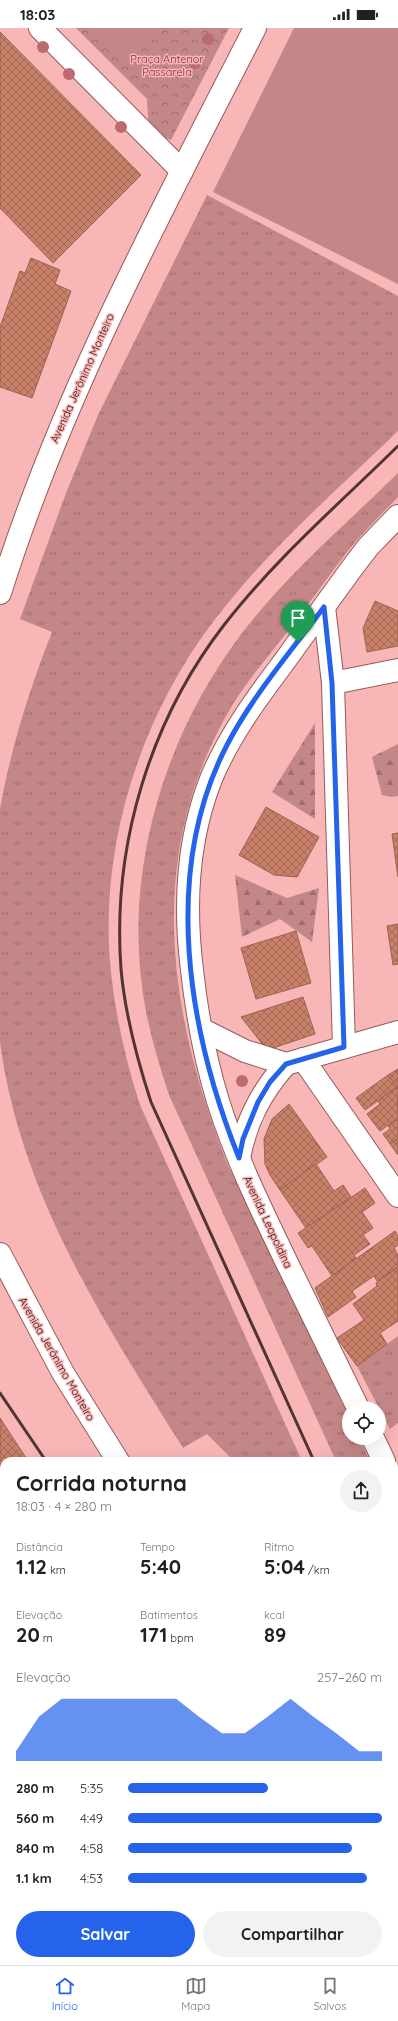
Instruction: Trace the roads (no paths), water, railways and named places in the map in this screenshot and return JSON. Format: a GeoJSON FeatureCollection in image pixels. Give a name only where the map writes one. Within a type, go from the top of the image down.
{"type":"FeatureCollection","features":[{"type":"Feature","properties":{"kind":"street"},"geometry":{"type":"LineString","coordinates":[[40,28],[182,171]]}},
{"type":"Feature","properties":{"kind":"street","name":"Avenida Jerônimo Monteiro"},"geometry":{"type":"LineString","coordinates":[[0,593],[35,490],[68,407],[108,319],[255,28]]}},
{"type":"Feature","properties":{"kind":"street","name":"Avenida Leopoldina"},"geometry":{"type":"LineString","coordinates":[[355,1401],[266,1220],[239,1158],[218,1102],[200,1029],[190,950],[188,905],[193,843],[211,780],[227,745],[247,711],[368,547],[398,516]]}},
{"type":"Feature","properties":{"kind":"street"},"geometry":{"type":"LineString","coordinates":[[324,607],[332,683],[344,1047]]}},
{"type":"Feature","properties":{"kind":"street"},"geometry":{"type":"LineString","coordinates":[[332,683],[398,670]]}},
{"type":"Feature","properties":{"kind":"street"},"geometry":{"type":"LineString","coordinates":[[200,1029],[245,1051],[295,1061],[398,1196]]}},
{"type":"Feature","properties":{"kind":"street"},"geometry":{"type":"LineString","coordinates":[[239,1158],[243,1139],[258,1102],[270,1082],[295,1061],[398,1032]]}},
{"type":"Feature","properties":{"kind":"street","name":"Avenida Jerônimo Monteiro"},"geometry":{"type":"LineString","coordinates":[[0,1254],[63,1373],[116,1457]]}},
{"type":"Feature","properties":{"kind":"street"},"geometry":{"type":"LineString","coordinates":[[376,1445],[382,1457]]}},
{"type":"Feature","properties":{"kind":"railway"},"geometry":{"type":"LineString","coordinates":[[312,1457],[151,1102],[132,1037],[125,1003],[121,969],[120,923],[123,877],[130,832],[141,788],[156,744],[175,703],[198,663],[224,625],[264,577],[308,532],[398,446]]}},
{"type":"Feature","properties":{"kind":"railway"},"geometry":{"type":"LineString","coordinates":[[0,1393],[43,1457]]}},
{"type":"Feature","properties":{"kind":"park label","name":"Praça Antenor Passarela"},"geometry":{"type":"Point","coordinates":[167,65]}}]}
